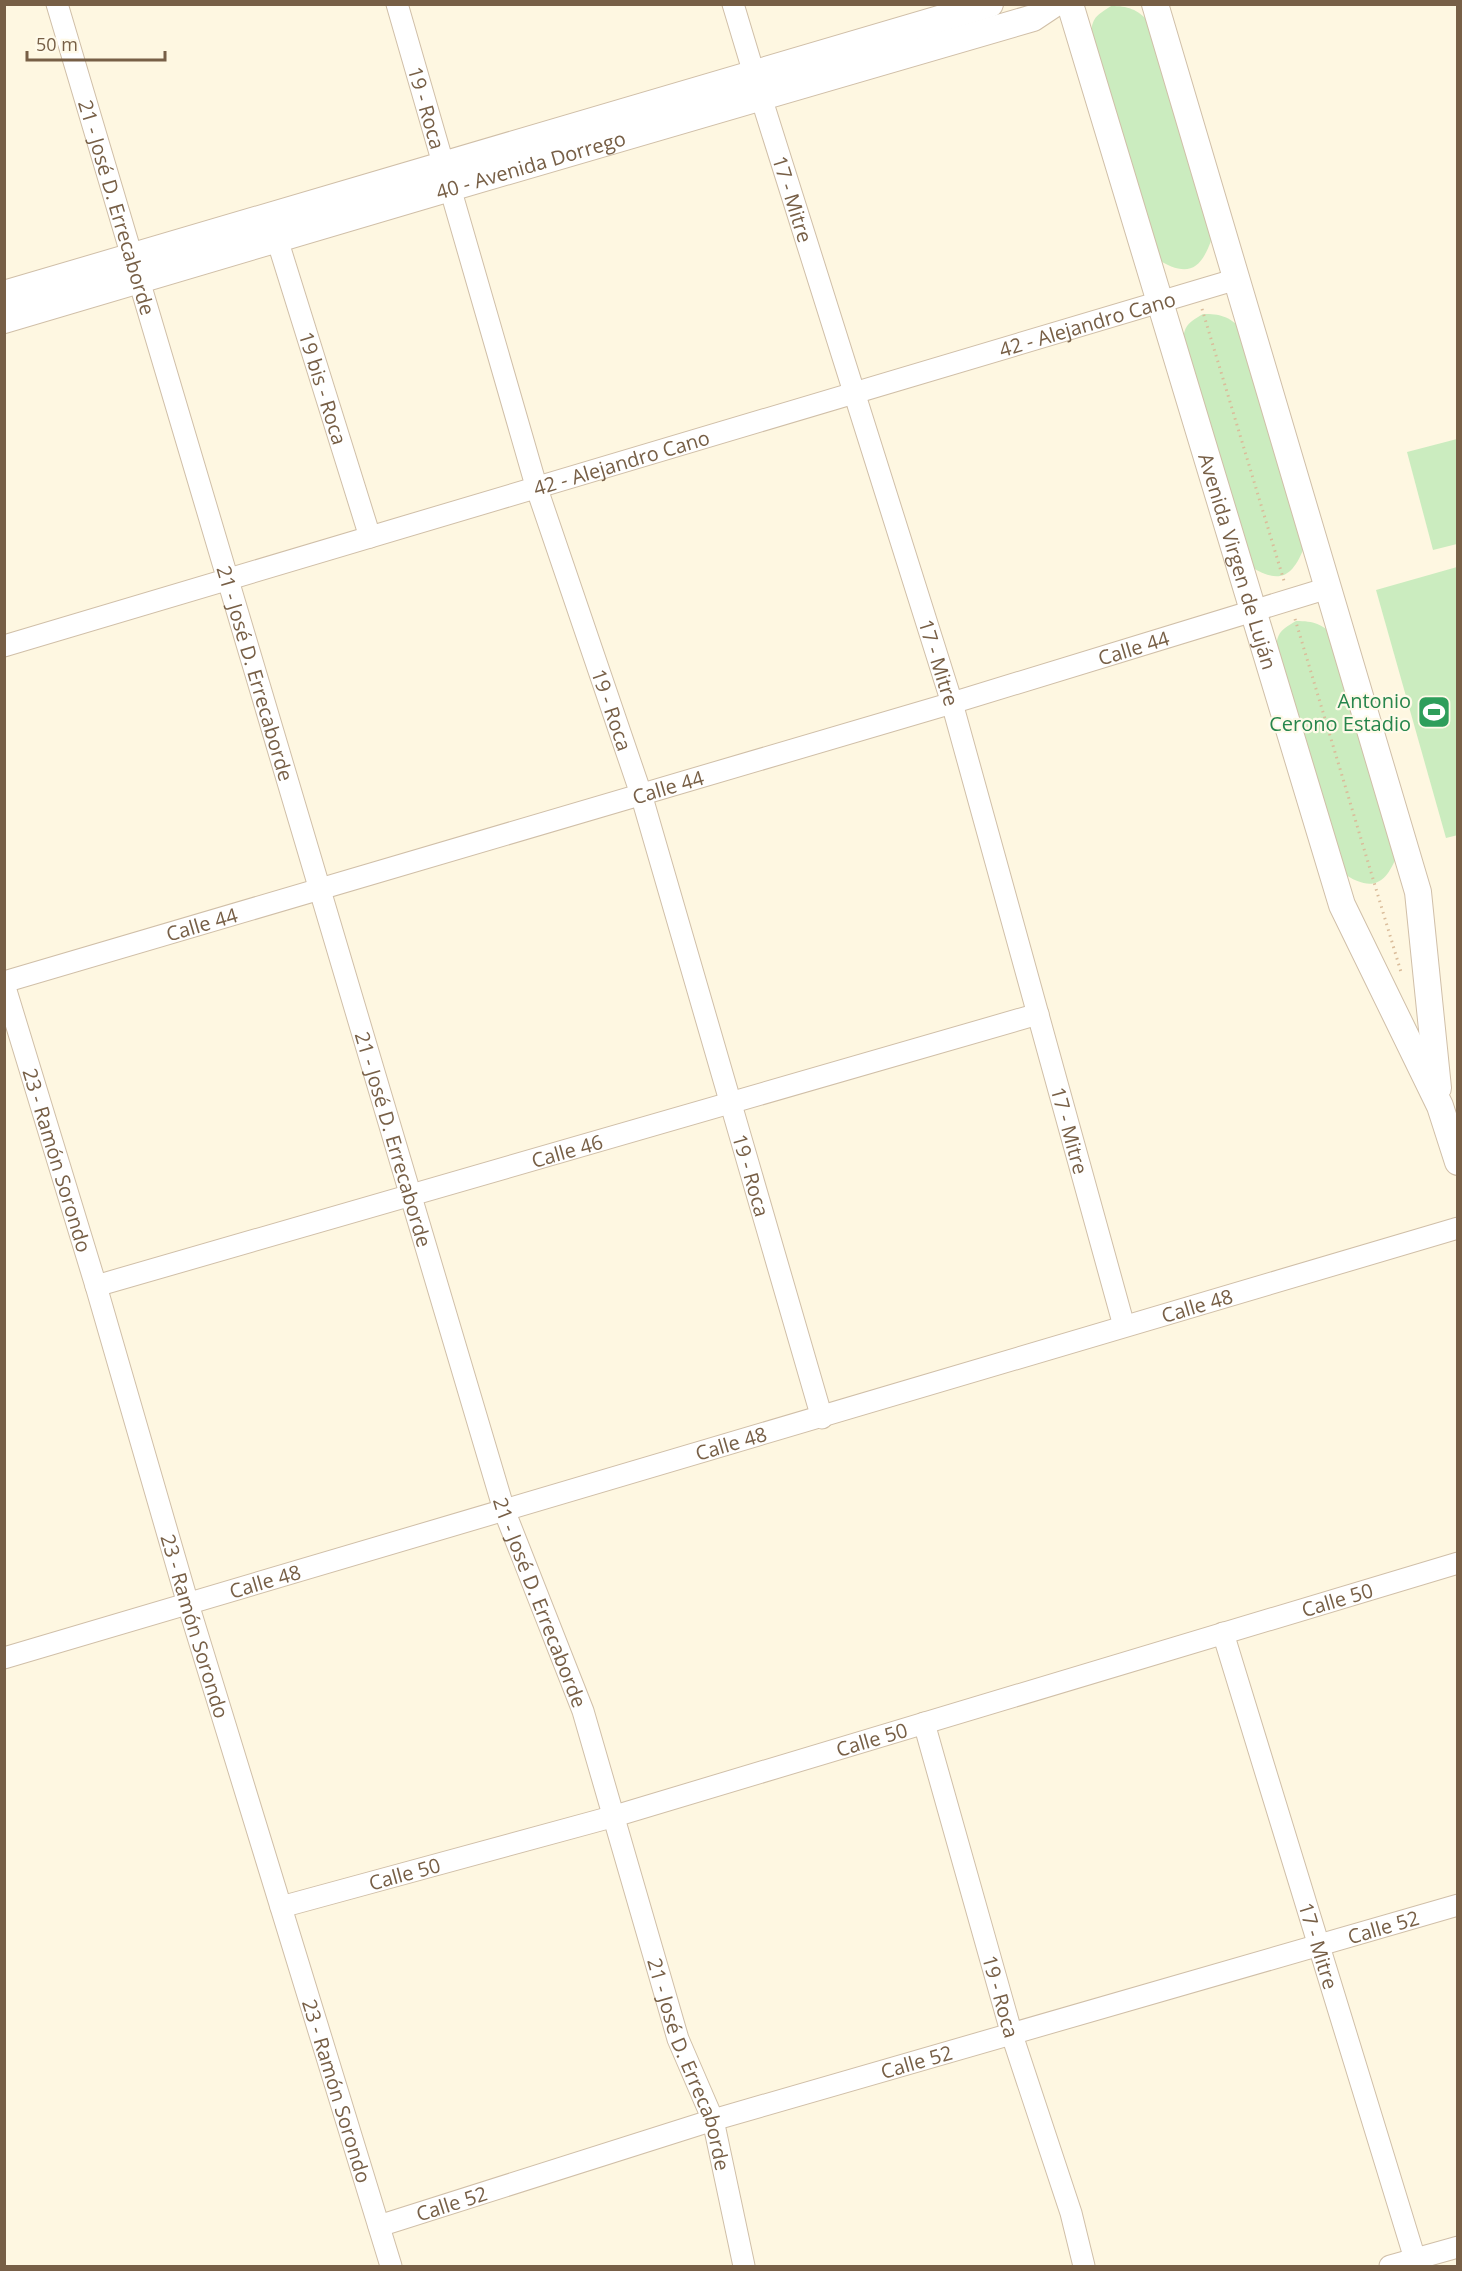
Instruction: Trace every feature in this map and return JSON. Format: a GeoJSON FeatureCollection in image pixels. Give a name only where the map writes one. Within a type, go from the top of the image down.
{"type":"FeatureCollection","features":[{"type":"Feature","properties":{"kind":"street","name":"21 - José D. Errecaborde"},"geometry":{"type":"LineString","coordinates":[[57,4],[504,1510],[584,1711],[678,2039],[713,2120],[744,2266]]}},
{"type":"Feature","properties":{"kind":"street","name":"19 - Roca"},"geometry":{"type":"LineString","coordinates":[[397,4],[537,489],[641,794],[822,1418]]}},
{"type":"Feature","properties":{"kind":"street","name":"17 - Mitre"},"geometry":{"type":"LineString","coordinates":[[733,4],[952,703],[1125,1326]]}},
{"type":"Feature","properties":{"kind":"street","name":"40 - Avenida Dorrego"},"geometry":{"type":"LineString","coordinates":[[757,85],[990,4]]}},
{"type":"Feature","properties":{"kind":"street","name":"40 - Avenida Dorrego"},"geometry":{"type":"LineString","coordinates":[[4,320],[136,268],[757,85],[1033,18],[1054,4]]}},
{"type":"Feature","properties":{"kind":"street","name":"Avenida Virgen de Luján"},"geometry":{"type":"LineString","coordinates":[[1070,4],[1342,905],[1440,1106],[1458,1162]]}},
{"type":"Feature","properties":{"kind":"street","name":"Avenida Virgen de Luján"},"geometry":{"type":"LineString","coordinates":[[1155,4],[1418,892],[1440,1106]]}},
{"type":"Feature","properties":{"kind":"street","name":"40 - Avenida Dorrego"},"geometry":{"type":"LineString","coordinates":[[4,294],[277,239],[446,176]]}},
{"type":"Feature","properties":{"kind":"street","name":"19 bis - Roca"},"geometry":{"type":"LineString","coordinates":[[277,239],[370,537]]}},
{"type":"Feature","properties":{"kind":"street","name":"42 - Alejandro Cano"},"geometry":{"type":"LineString","coordinates":[[4,646],[1237,279]]}},
{"type":"Feature","properties":{"kind":"street","name":"Calle 44"},"geometry":{"type":"LineString","coordinates":[[4,983],[319,888],[952,703],[1328,588]]}},
{"type":"Feature","properties":{"kind":"street","name":"23 - Ramón Sorondo"},"geometry":{"type":"LineString","coordinates":[[4,983],[96,1286],[188,1604],[391,2266]]}},
{"type":"Feature","properties":{"kind":"street","name":"Calle 46"},"geometry":{"type":"LineString","coordinates":[[96,1286],[410,1194],[731,1105],[1038,1014]]}},
{"type":"Feature","properties":{"kind":"street","name":"Calle 48"},"geometry":{"type":"LineString","coordinates":[[4,1658],[822,1418],[1458,1228]]}},
{"type":"Feature","properties":{"kind":"street","name":"Calle 50"},"geometry":{"type":"LineString","coordinates":[[280,1907],[615,1816],[1458,1563]]}},
{"type":"Feature","properties":{"kind":"street","name":"17 - Mitre"},"geometry":{"type":"LineString","coordinates":[[1223,1633],[1415,2259]]}},
{"type":"Feature","properties":{"kind":"street","name":"19 - Roca"},"geometry":{"type":"LineString","coordinates":[[924,1724],[1012,2034],[1071,2213],[1084,2266]]}},
{"type":"Feature","properties":{"kind":"street","name":"Calle 52"},"geometry":{"type":"LineString","coordinates":[[379,2226],[713,2120],[1458,1905]]}},
{"type":"Feature","properties":{"kind":"street"},"geometry":{"type":"LineString","coordinates":[[1390,2266],[1458,2247]]}},
{"type":"Feature","properties":{"kind":"path"},"geometry":{"type":"LineString","coordinates":[[1197,291],[1401,974]]}},
{"type":"Feature","properties":{"kind":"green space"},"geometry":{"type":"Polygon","coordinates":[[[1111,6],[1132,9],[1149,22],[1212,238],[1202,259],[1191,268],[1175,268],[1155,258],[1091,40],[1095,19],[1111,6]]]}},
{"type":"Feature","properties":{"kind":"green space"},"geometry":{"type":"Polygon","coordinates":[[[1203,314],[1224,317],[1241,329],[1305,545],[1295,566],[1283,575],[1268,575],[1248,565],[1183,347],[1187,327],[1203,314]]]}},
{"type":"Feature","properties":{"kind":"green space"},"geometry":{"type":"Polygon","coordinates":[[[1457,439],[1457,544],[1433,550],[1407,452],[1457,439]]]}},
{"type":"Feature","properties":{"kind":"green space","name":"Antonio Cerono Estadio"},"geometry":{"type":"Polygon","coordinates":[[[1457,567],[1458,835],[1446,838],[1376,590],[1457,567]]]}},
{"type":"Feature","properties":{"kind":"green space"},"geometry":{"type":"Polygon","coordinates":[[[1296,621],[1317,624],[1334,636],[1398,853],[1388,873],[1376,883],[1361,882],[1341,872],[1276,654],[1280,634],[1296,621]]]}},
{"type":"Feature","properties":{"kind":"place","name":"Antonio Cerono Estadio"},"geometry":{"type":"Point","coordinates":[1434,712]}}]}
